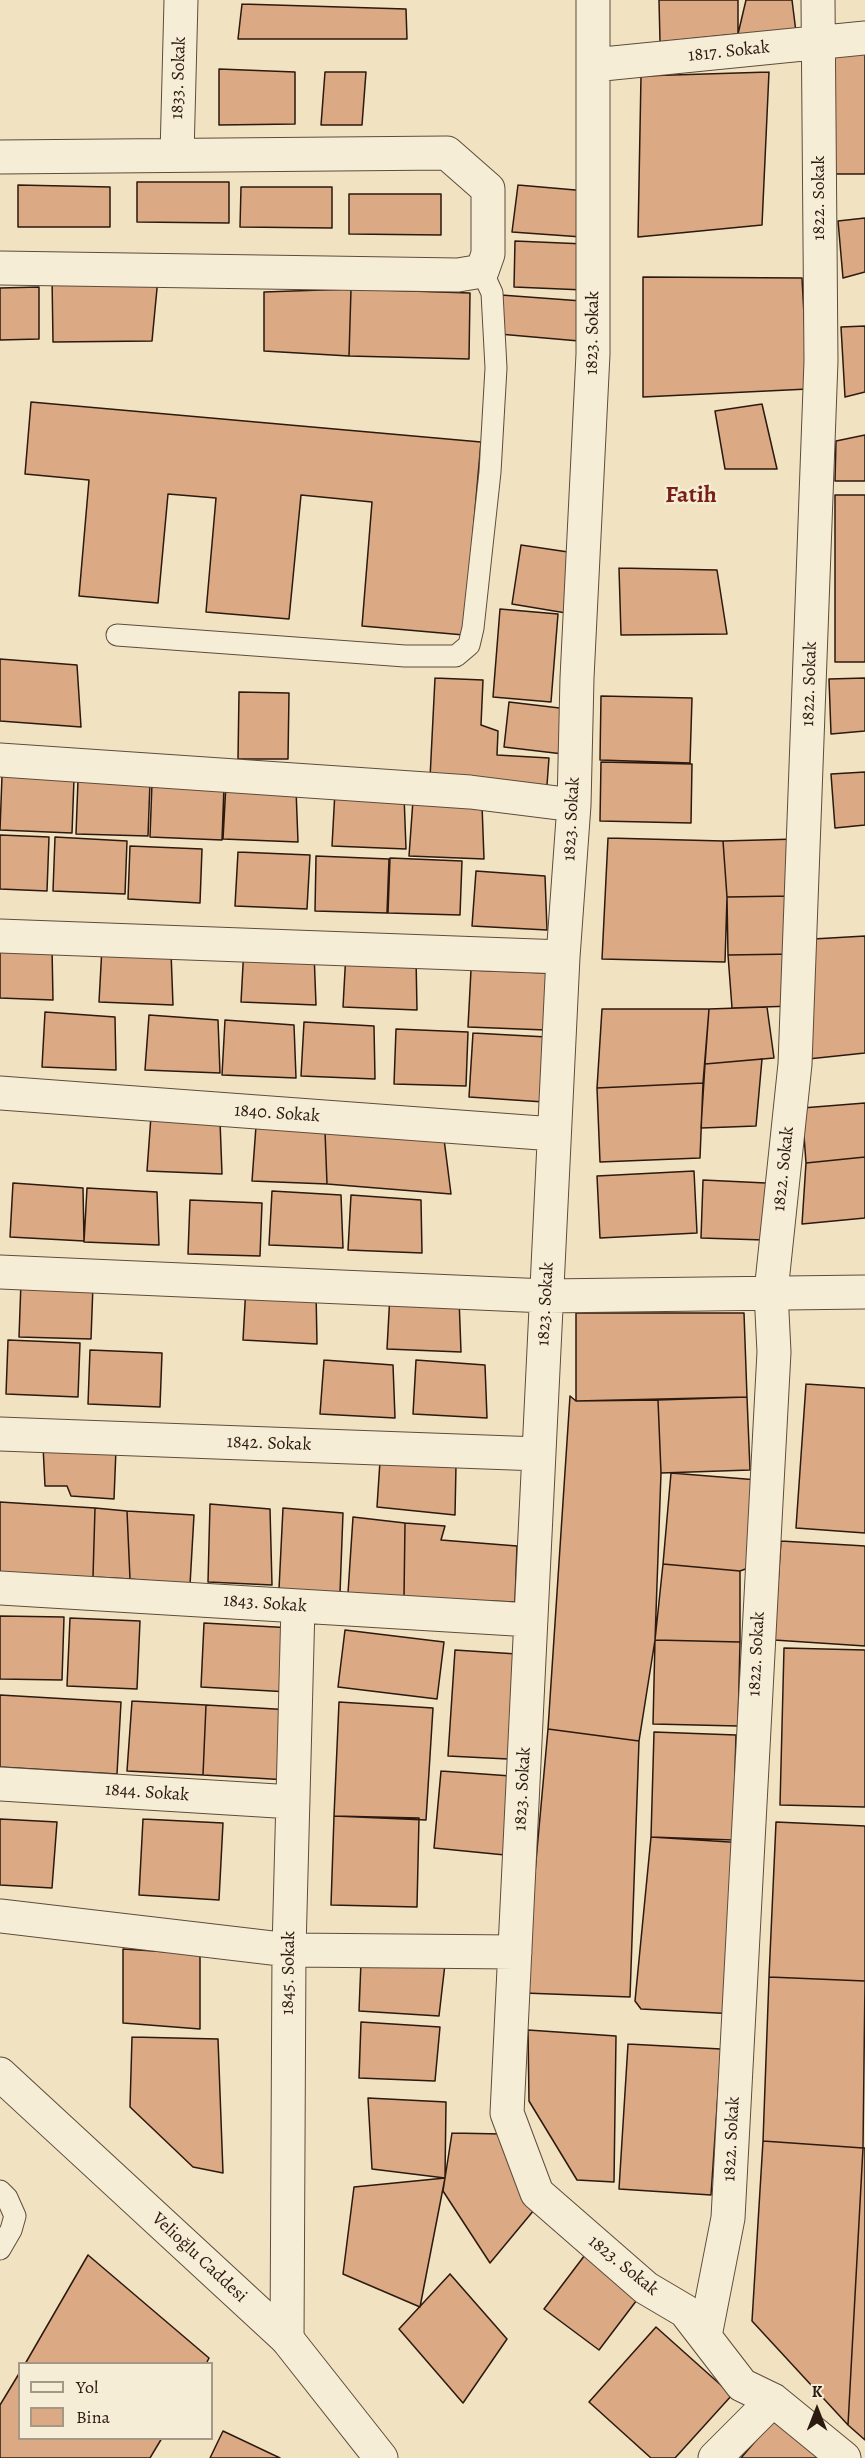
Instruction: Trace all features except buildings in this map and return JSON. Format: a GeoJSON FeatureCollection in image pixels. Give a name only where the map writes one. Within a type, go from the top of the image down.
{"type":"FeatureCollection","features":[{"type":"Feature","properties":{"kind":"street","name":"1833. Sokak"},"geometry":{"type":"LineString","coordinates":[[177,155],[181,0]]}},
{"type":"Feature","properties":{"kind":"street","name":"1823. Sokak"},"geometry":{"type":"LineString","coordinates":[[593,0],[593,354],[577,678],[574,806],[563,957],[507,2113],[537,2193],[646,2288],[685,2311],[742,2385],[773,2400],[844,2458]]}},
{"type":"Feature","properties":{"kind":"street","name":"1822. Sokak"},"geometry":{"type":"LineString","coordinates":[[705,2336],[728,2206],[774,1352],[771,1292],[795,1064],[821,362],[818,0]]}},
{"type":"Feature","properties":{"kind":"street","name":"1817. Sokak"},"geometry":{"type":"LineString","coordinates":[[593,65],[865,38]]}},
{"type":"Feature","properties":{"kind":"street"},"geometry":{"type":"LineString","coordinates":[[0,157],[447,153],[488,189],[488,254],[482,271],[458,275],[0,268]]}},
{"type":"Feature","properties":{"kind":"street"},"geometry":{"type":"LineString","coordinates":[[0,760],[470,792],[574,806]]}},
{"type":"Feature","properties":{"kind":"street"},"geometry":{"type":"LineString","coordinates":[[0,936],[563,957]]}},
{"type":"Feature","properties":{"kind":"street","name":"1840. Sokak"},"geometry":{"type":"LineString","coordinates":[[0,1093],[555,1134]]}},
{"type":"Feature","properties":{"kind":"street"},"geometry":{"type":"LineString","coordinates":[[0,1272],[546,1296],[865,1292]]}},
{"type":"Feature","properties":{"kind":"street","name":"1842. Sokak"},"geometry":{"type":"LineString","coordinates":[[0,1434],[539,1454]]}},
{"type":"Feature","properties":{"kind":"street","name":"1843. Sokak"},"geometry":{"type":"LineString","coordinates":[[0,1588],[531,1620]]}},
{"type":"Feature","properties":{"kind":"street","name":"1845. Sokak"},"geometry":{"type":"LineString","coordinates":[[287,2339],[289,1950],[298,1606]]}},
{"type":"Feature","properties":{"kind":"street","name":"1844. Sokak"},"geometry":{"type":"LineString","coordinates":[[0,1784],[293,1802]]}},
{"type":"Feature","properties":{"kind":"street"},"geometry":{"type":"LineString","coordinates":[[0,1916],[289,1950],[515,1952]]}},
{"type":"Feature","properties":{"kind":"street","name":"Velioğlu Caddesi"},"geometry":{"type":"LineString","coordinates":[[0,2073],[287,2339],[381,2458]]}},
{"type":"Feature","properties":{"kind":"street"},"geometry":{"type":"LineString","coordinates":[[716,2458],[773,2400]]}},
{"type":"Feature","properties":{"kind":"lane"},"geometry":{"type":"LineString","coordinates":[[117,635],[405,656],[456,656],[469,645],[473,628],[490,472],[496,368],[492,293],[482,271]]}},
{"type":"Feature","properties":{"kind":"lane"},"geometry":{"type":"LineString","coordinates":[[0,2191],[7,2198],[15,2216],[11,2230],[0,2249]]}},
{"type":"Feature","properties":{"kind":"district","name":"Fatih"},"geometry":{"type":"Point","coordinates":[691,496]}}]}
